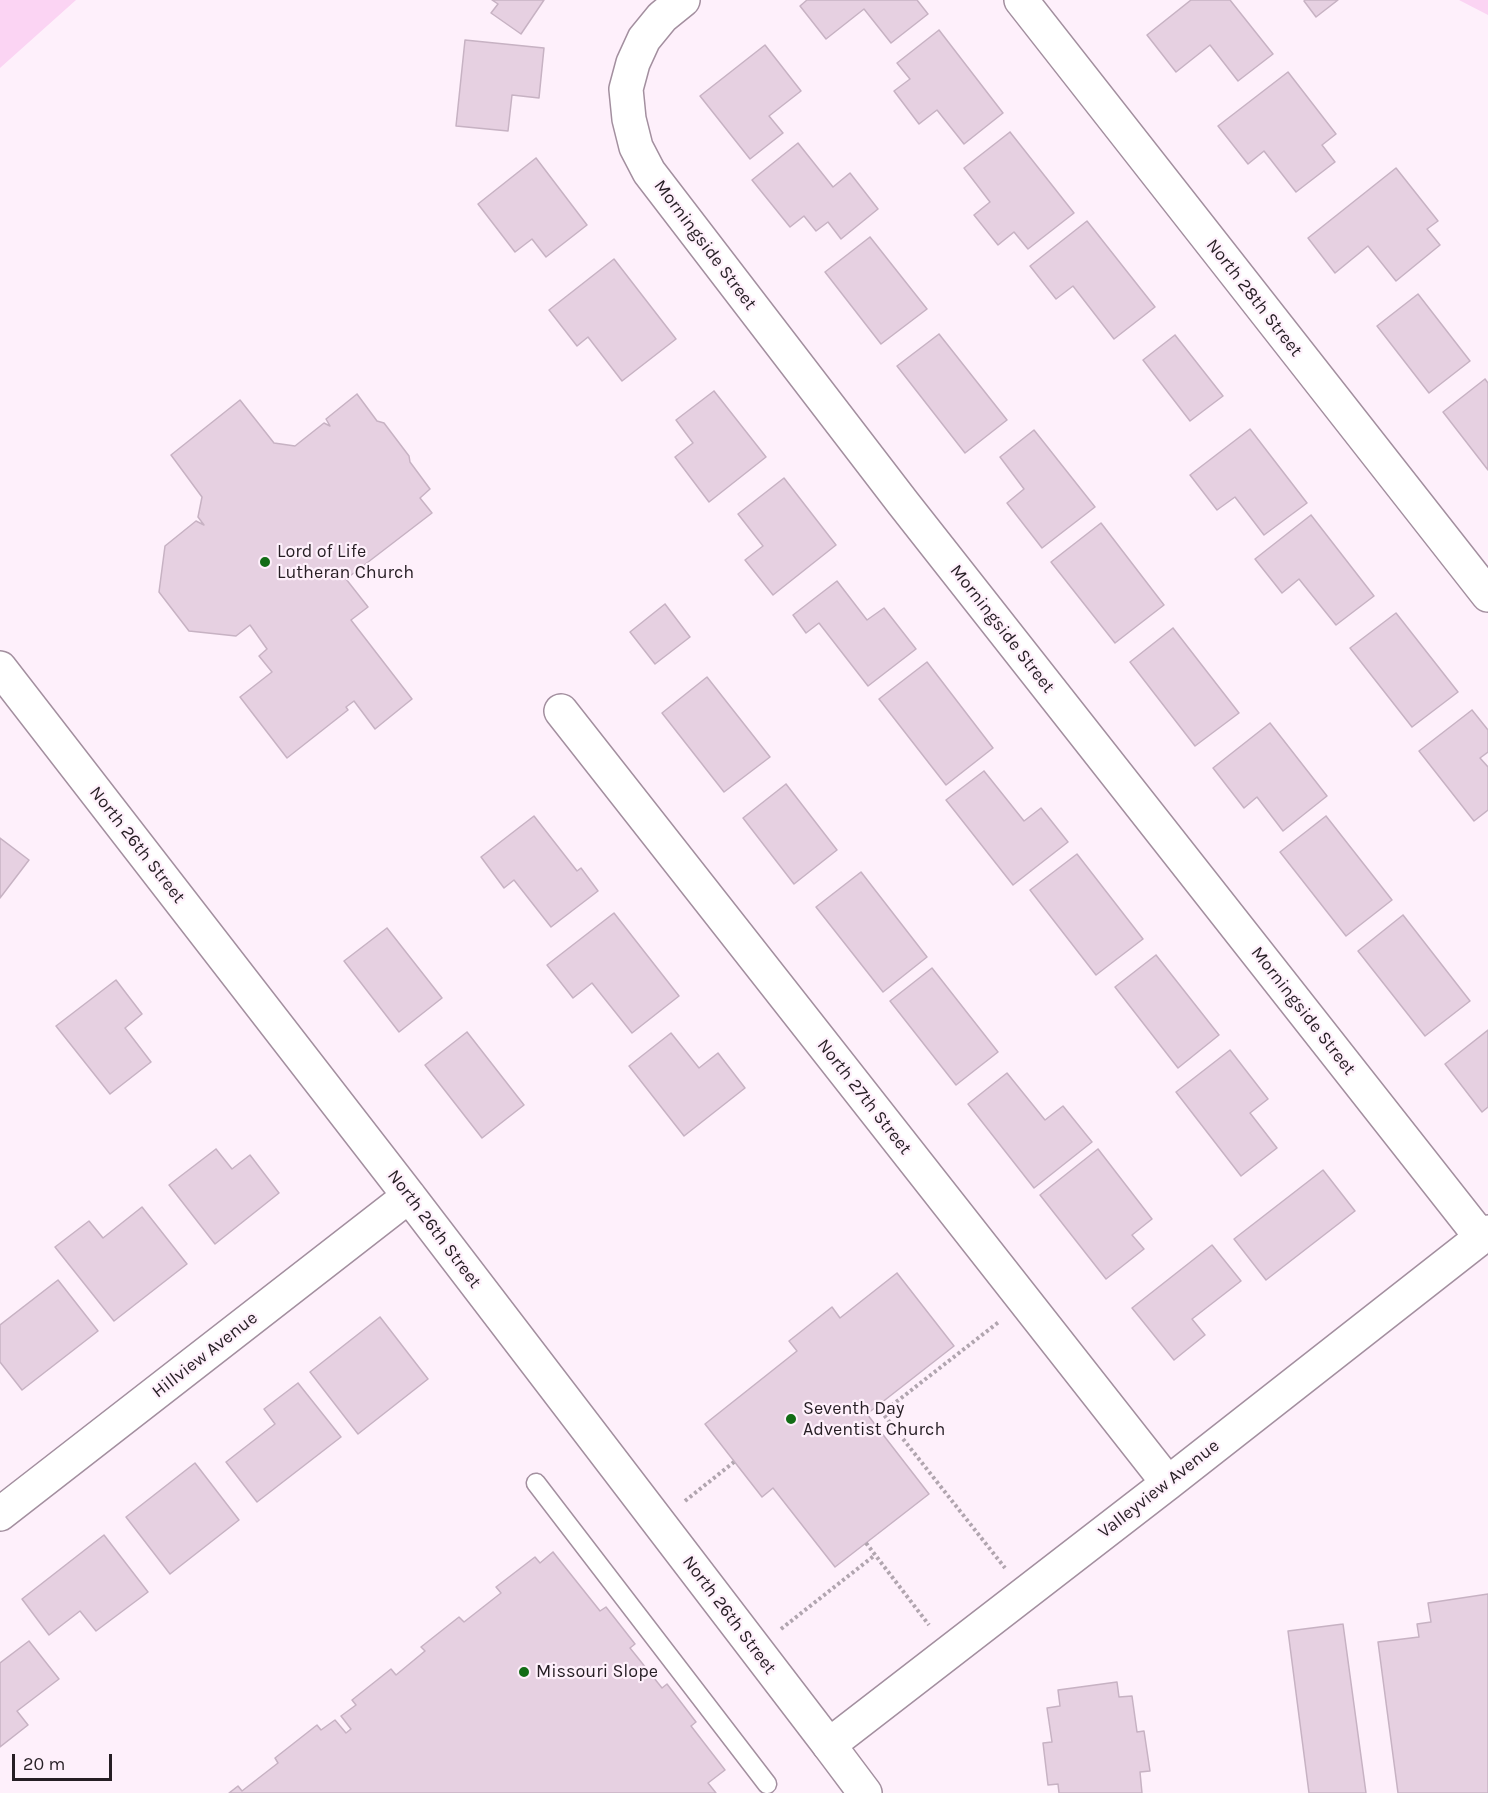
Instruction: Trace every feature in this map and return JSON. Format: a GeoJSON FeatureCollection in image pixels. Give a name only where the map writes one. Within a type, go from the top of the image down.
{"type":"FeatureCollection","features":[{"type":"Feature","properties":{"kind":"street","name":"Morningside Street"},"geometry":{"type":"LineString","coordinates":[[683,0],[662,16],[644,39],[633,63],[626,89],[628,119],[636,147],[649,172],[903,503],[1485,1234]]}},
{"type":"Feature","properties":{"kind":"street","name":"North 28th Street"},"geometry":{"type":"LineString","coordinates":[[1021,0],[1488,595]]}},
{"type":"Feature","properties":{"kind":"street","name":"North 26th Street"},"geometry":{"type":"LineString","coordinates":[[0,668],[409,1196],[866,1793]]}},
{"type":"Feature","properties":{"kind":"street","name":"North 27th Street"},"geometry":{"type":"LineString","coordinates":[[561,711],[1168,1483]]}},
{"type":"Feature","properties":{"kind":"street","name":"Hillview Avenue"},"geometry":{"type":"LineString","coordinates":[[0,1514],[409,1196]]}},
{"type":"Feature","properties":{"kind":"street","name":"Valleyview Avenue"},"geometry":{"type":"LineString","coordinates":[[829,1745],[1485,1234]]}},
{"type":"Feature","properties":{"kind":"lane"},"geometry":{"type":"LineString","coordinates":[[536,1483],[766,1784]]}},
{"type":"Feature","properties":{"kind":"path"},"geometry":{"type":"LineString","coordinates":[[882,1413],[1025,1302]]}},
{"type":"Feature","properties":{"kind":"path"},"geometry":{"type":"LineString","coordinates":[[877,1406],[1024,1594]]}},
{"type":"Feature","properties":{"kind":"path"},"geometry":{"type":"LineString","coordinates":[[658,1522],[734,1462]]}},
{"type":"Feature","properties":{"kind":"path"},"geometry":{"type":"LineString","coordinates":[[866,1543],[950,1652]]}},
{"type":"Feature","properties":{"kind":"path"},"geometry":{"type":"LineString","coordinates":[[755,1649],[875,1555]]}},
{"type":"Feature","properties":{"kind":"shaded area"},"geometry":{"type":"Polygon","coordinates":[[[0,0],[76,0],[0,68],[0,0]]]}},
{"type":"Feature","properties":{"kind":"shaded area"},"geometry":{"type":"Polygon","coordinates":[[[1459,0],[1488,0],[1488,15],[1459,0]]]}},
{"type":"Feature","properties":{"kind":"building"},"geometry":{"type":"Polygon","coordinates":[[[492,0],[544,0],[521,34],[491,13],[498,4],[492,0]]]}},
{"type":"Feature","properties":{"kind":"building"},"geometry":{"type":"Polygon","coordinates":[[[807,0],[917,0],[928,14],[891,43],[864,9],[826,39],[800,6],[807,0]]]}},
{"type":"Feature","properties":{"kind":"building"},"geometry":{"type":"Polygon","coordinates":[[[1191,0],[1230,0],[1273,54],[1238,81],[1210,45],[1176,72],[1147,35],[1191,0]]]}},
{"type":"Feature","properties":{"kind":"building"},"geometry":{"type":"Polygon","coordinates":[[[1305,0],[1338,0],[1316,17],[1305,0]]]}},
{"type":"Feature","properties":{"kind":"building"},"geometry":{"type":"Polygon","coordinates":[[[939,30],[1003,113],[964,144],[937,110],[919,124],[894,91],[910,79],[897,63],[939,30]]]}},
{"type":"Feature","properties":{"kind":"building"},"geometry":{"type":"Polygon","coordinates":[[[465,40],[544,48],[539,98],[512,95],[508,131],[456,126],[465,40]]]}},
{"type":"Feature","properties":{"kind":"building"},"geometry":{"type":"Polygon","coordinates":[[[765,45],[801,91],[769,116],[783,133],[750,159],[700,96],[765,45]]]}},
{"type":"Feature","properties":{"kind":"building"},"geometry":{"type":"Polygon","coordinates":[[[1288,72],[1336,134],[1322,145],[1335,162],[1296,192],[1264,151],[1248,164],[1218,126],[1288,72]]]}},
{"type":"Feature","properties":{"kind":"building"},"geometry":{"type":"Polygon","coordinates":[[[1010,132],[1074,213],[1028,249],[1014,232],[998,245],[974,215],[990,202],[964,168],[1010,132]]]}},
{"type":"Feature","properties":{"kind":"building"},"geometry":{"type":"Polygon","coordinates":[[[798,143],[833,187],[850,173],[878,209],[841,239],[828,222],[816,231],[804,216],[790,227],[752,180],[798,143]]]}},
{"type":"Feature","properties":{"kind":"building"},"geometry":{"type":"Polygon","coordinates":[[[536,158],[587,225],[546,257],[532,239],[515,252],[478,204],[536,158]]]}},
{"type":"Feature","properties":{"kind":"building"},"geometry":{"type":"Polygon","coordinates":[[[1396,168],[1438,221],[1427,229],[1440,245],[1396,281],[1368,246],[1335,273],[1308,238],[1396,168]]]}},
{"type":"Feature","properties":{"kind":"building"},"geometry":{"type":"Polygon","coordinates":[[[1087,221],[1155,307],[1114,339],[1073,286],[1056,299],[1030,266],[1087,221]]]}},
{"type":"Feature","properties":{"kind":"building"},"geometry":{"type":"Polygon","coordinates":[[[870,237],[927,309],[881,344],[825,272],[870,237]]]}},
{"type":"Feature","properties":{"kind":"building"},"geometry":{"type":"Polygon","coordinates":[[[614,259],[676,339],[622,381],[588,337],[577,346],[549,310],[614,259]]]}},
{"type":"Feature","properties":{"kind":"building"},"geometry":{"type":"Polygon","coordinates":[[[1418,294],[1470,361],[1429,393],[1377,326],[1418,294]]]}},
{"type":"Feature","properties":{"kind":"building"},"geometry":{"type":"Polygon","coordinates":[[[939,334],[1007,420],[965,453],[897,366],[939,334]]]}},
{"type":"Feature","properties":{"kind":"building"},"geometry":{"type":"Polygon","coordinates":[[[1175,335],[1223,396],[1190,421],[1143,360],[1175,335]]]}},
{"type":"Feature","properties":{"kind":"building"},"geometry":{"type":"Polygon","coordinates":[[[1485,379],[1488,383],[1488,470],[1443,412],[1485,379]]]}},
{"type":"Feature","properties":{"kind":"building"},"geometry":{"type":"Polygon","coordinates":[[[714,391],[766,457],[709,502],[675,457],[693,443],[676,420],[714,391]]]}},
{"type":"Feature","properties":{"kind":"building","name":"Lord of Life Lutheran Church"},"geometry":{"type":"Polygon","coordinates":[[[357,394],[377,421],[384,423],[430,489],[420,498],[432,513],[346,579],[368,607],[351,620],[412,699],[375,729],[354,701],[346,707],[348,710],[287,758],[240,697],[272,672],[259,656],[267,649],[250,625],[236,636],[189,631],[159,592],[165,546],[196,521],[204,525],[198,517],[202,497],[171,455],[240,400],[274,443],[295,446],[324,423],[330,426],[326,419],[357,394]]]}},
{"type":"Feature","properties":{"kind":"building"},"geometry":{"type":"Polygon","coordinates":[[[1250,429],[1307,503],[1264,535],[1235,497],[1217,510],[1190,475],[1250,429]]]}},
{"type":"Feature","properties":{"kind":"building"},"geometry":{"type":"Polygon","coordinates":[[[1034,430],[1095,507],[1042,548],[1007,503],[1024,489],[1000,457],[1034,430]]]}},
{"type":"Feature","properties":{"kind":"building"},"geometry":{"type":"Polygon","coordinates":[[[784,478],[836,545],[773,595],[745,560],[763,546],[738,514],[784,478]]]}},
{"type":"Feature","properties":{"kind":"building"},"geometry":{"type":"Polygon","coordinates":[[[1311,515],[1374,596],[1336,625],[1299,579],[1282,593],[1255,559],[1311,515]]]}},
{"type":"Feature","properties":{"kind":"building"},"geometry":{"type":"Polygon","coordinates":[[[1101,523],[1164,605],[1115,643],[1051,562],[1101,523]]]}},
{"type":"Feature","properties":{"kind":"building"},"geometry":{"type":"Polygon","coordinates":[[[837,581],[867,620],[884,608],[916,649],[868,686],[819,623],[806,633],[793,615],[837,581]]]}},
{"type":"Feature","properties":{"kind":"building"},"geometry":{"type":"Polygon","coordinates":[[[665,604],[690,637],[655,664],[630,632],[665,604]]]}},
{"type":"Feature","properties":{"kind":"building"},"geometry":{"type":"Polygon","coordinates":[[[1396,613],[1458,692],[1412,727],[1350,648],[1396,613]]]}},
{"type":"Feature","properties":{"kind":"building"},"geometry":{"type":"Polygon","coordinates":[[[1173,628],[1239,713],[1195,746],[1130,662],[1173,628]]]}},
{"type":"Feature","properties":{"kind":"building"},"geometry":{"type":"Polygon","coordinates":[[[927,662],[993,748],[946,785],[879,699],[927,662]]]}},
{"type":"Feature","properties":{"kind":"building"},"geometry":{"type":"Polygon","coordinates":[[[707,677],[770,757],[724,792],[662,713],[707,677]]]}},
{"type":"Feature","properties":{"kind":"building"},"geometry":{"type":"Polygon","coordinates":[[[1472,710],[1488,730],[1488,752],[1480,758],[1488,767],[1488,810],[1474,821],[1419,751],[1472,710]]]}},
{"type":"Feature","properties":{"kind":"building"},"geometry":{"type":"Polygon","coordinates":[[[1270,723],[1327,796],[1283,831],[1257,797],[1244,808],[1213,768],[1270,723]]]}},
{"type":"Feature","properties":{"kind":"building"},"geometry":{"type":"Polygon","coordinates":[[[984,771],[1024,821],[1041,808],[1068,842],[1013,885],[946,800],[984,771]]]}},
{"type":"Feature","properties":{"kind":"building"},"geometry":{"type":"Polygon","coordinates":[[[786,784],[837,850],[794,884],[743,818],[786,784]]]}},
{"type":"Feature","properties":{"kind":"building"},"geometry":{"type":"Polygon","coordinates":[[[534,816],[577,871],[581,868],[598,891],[551,927],[514,880],[504,888],[481,857],[534,816]]]}},
{"type":"Feature","properties":{"kind":"building"},"geometry":{"type":"Polygon","coordinates":[[[1326,816],[1392,900],[1346,936],[1280,852],[1326,816]]]}},
{"type":"Feature","properties":{"kind":"building"},"geometry":{"type":"Polygon","coordinates":[[[0,838],[29,860],[0,898],[0,838]]]}},
{"type":"Feature","properties":{"kind":"building"},"geometry":{"type":"Polygon","coordinates":[[[1077,854],[1143,939],[1096,975],[1030,890],[1077,854]]]}},
{"type":"Feature","properties":{"kind":"building"},"geometry":{"type":"Polygon","coordinates":[[[861,872],[927,957],[883,992],[816,907],[861,872]]]}},
{"type":"Feature","properties":{"kind":"building"},"geometry":{"type":"Polygon","coordinates":[[[614,913],[679,996],[632,1033],[592,983],[573,998],[547,965],[614,913]]]}},
{"type":"Feature","properties":{"kind":"building"},"geometry":{"type":"Polygon","coordinates":[[[1403,915],[1470,1001],[1425,1036],[1358,951],[1403,915]]]}},
{"type":"Feature","properties":{"kind":"building"},"geometry":{"type":"Polygon","coordinates":[[[387,928],[442,998],[399,1032],[344,961],[387,928]]]}},
{"type":"Feature","properties":{"kind":"building"},"geometry":{"type":"Polygon","coordinates":[[[1156,955],[1219,1035],[1178,1068],[1115,987],[1156,955]]]}},
{"type":"Feature","properties":{"kind":"building"},"geometry":{"type":"Polygon","coordinates":[[[932,968],[998,1052],[956,1085],[890,1001],[932,968]]]}},
{"type":"Feature","properties":{"kind":"building"},"geometry":{"type":"Polygon","coordinates":[[[116,980],[142,1014],[125,1028],[151,1062],[110,1094],[56,1026],[116,980]]]}},
{"type":"Feature","properties":{"kind":"building"},"geometry":{"type":"Polygon","coordinates":[[[1488,1030],[1488,1107],[1482,1112],[1445,1064],[1488,1030]]]}},
{"type":"Feature","properties":{"kind":"building"},"geometry":{"type":"Polygon","coordinates":[[[467,1032],[524,1105],[482,1138],[425,1065],[467,1032]]]}},
{"type":"Feature","properties":{"kind":"building"},"geometry":{"type":"Polygon","coordinates":[[[671,1033],[699,1068],[718,1053],[745,1088],[684,1136],[629,1066],[671,1033]]]}},
{"type":"Feature","properties":{"kind":"building"},"geometry":{"type":"Polygon","coordinates":[[[1230,1050],[1268,1099],[1250,1113],[1277,1148],[1241,1176],[1176,1092],[1230,1050]]]}},
{"type":"Feature","properties":{"kind":"building"},"geometry":{"type":"Polygon","coordinates":[[[1007,1073],[1045,1120],[1063,1106],[1092,1142],[1034,1188],[968,1104],[1007,1073]]]}},
{"type":"Feature","properties":{"kind":"building"},"geometry":{"type":"Polygon","coordinates":[[[216,1149],[232,1169],[250,1155],[279,1193],[215,1244],[169,1185],[216,1149]]]}},
{"type":"Feature","properties":{"kind":"building"},"geometry":{"type":"Polygon","coordinates":[[[1098,1149],[1152,1219],[1132,1235],[1144,1249],[1106,1279],[1040,1195],[1098,1149]]]}},
{"type":"Feature","properties":{"kind":"building"},"geometry":{"type":"Polygon","coordinates":[[[1323,1170],[1355,1211],[1266,1280],[1234,1239],[1323,1170]]]}},
{"type":"Feature","properties":{"kind":"building"},"geometry":{"type":"Polygon","coordinates":[[[142,1207],[187,1264],[114,1321],[55,1247],[89,1221],[103,1238],[142,1207]]]}},
{"type":"Feature","properties":{"kind":"building"},"geometry":{"type":"Polygon","coordinates":[[[1212,1245],[1241,1281],[1192,1319],[1205,1335],[1174,1360],[1132,1308],[1212,1245]]]}},
{"type":"Feature","properties":{"kind":"building","name":"Seventh Day Adventist Church"},"geometry":{"type":"Polygon","coordinates":[[[897,1273],[954,1346],[867,1414],[929,1494],[835,1567],[773,1488],[762,1497],[705,1424],[797,1351],[789,1341],[832,1307],[840,1318],[897,1273]]]}},
{"type":"Feature","properties":{"kind":"building"},"geometry":{"type":"Polygon","coordinates":[[[58,1280],[98,1331],[22,1390],[0,1362],[0,1325],[58,1280]]]}},
{"type":"Feature","properties":{"kind":"building"},"geometry":{"type":"Polygon","coordinates":[[[380,1317],[428,1379],[358,1434],[310,1372],[380,1317]]]}},
{"type":"Feature","properties":{"kind":"building"},"geometry":{"type":"Polygon","coordinates":[[[298,1383],[341,1437],[257,1502],[226,1462],[275,1424],[264,1409],[298,1383]]]}},
{"type":"Feature","properties":{"kind":"building"},"geometry":{"type":"Polygon","coordinates":[[[195,1463],[239,1520],[170,1574],[126,1517],[195,1463]]]}},
{"type":"Feature","properties":{"kind":"building"},"geometry":{"type":"Polygon","coordinates":[[[104,1535],[148,1592],[96,1631],[80,1611],[49,1635],[22,1599],[104,1535]]]}},
{"type":"Feature","properties":{"kind":"building","name":"Missouri Slope"},"geometry":{"type":"Polygon","coordinates":[[[553,1552],[600,1611],[606,1607],[635,1644],[630,1648],[662,1688],[667,1684],[696,1722],[691,1726],[725,1770],[708,1783],[716,1793],[229,1793],[238,1786],[242,1791],[278,1763],[275,1758],[317,1725],[321,1730],[335,1720],[346,1733],[351,1729],[341,1716],[356,1705],[352,1700],[391,1669],[396,1675],[425,1651],[421,1647],[459,1617],[464,1622],[501,1593],[496,1587],[535,1557],[540,1563],[553,1552]]]}},
{"type":"Feature","properties":{"kind":"building"},"geometry":{"type":"Polygon","coordinates":[[[1488,1594],[1488,1793],[1398,1793],[1378,1642],[1419,1637],[1417,1624],[1431,1622],[1428,1603],[1488,1594]]]}},
{"type":"Feature","properties":{"kind":"building"},"geometry":{"type":"Polygon","coordinates":[[[1343,1624],[1366,1793],[1309,1793],[1288,1631],[1343,1624]]]}},
{"type":"Feature","properties":{"kind":"building"},"geometry":{"type":"Polygon","coordinates":[[[29,1641],[59,1679],[17,1711],[28,1725],[0,1747],[0,1663],[29,1641]]]}},
{"type":"Feature","properties":{"kind":"building"},"geometry":{"type":"Polygon","coordinates":[[[1117,1682],[1119,1697],[1132,1696],[1137,1732],[1144,1731],[1150,1771],[1140,1772],[1142,1793],[1059,1793],[1058,1784],[1048,1785],[1043,1743],[1052,1742],[1047,1708],[1060,1706],[1058,1690],[1117,1682]]]}},
{"type":"Feature","properties":{"kind":"place","name":"Lord of Life Lutheran Church"},"geometry":{"type":"Point","coordinates":[265,562]}},
{"type":"Feature","properties":{"kind":"place","name":"Seventh Day Adventist Church"},"geometry":{"type":"Point","coordinates":[791,1419]}},
{"type":"Feature","properties":{"kind":"place","name":"Missouri Slope"},"geometry":{"type":"Point","coordinates":[524,1672]}}]}
